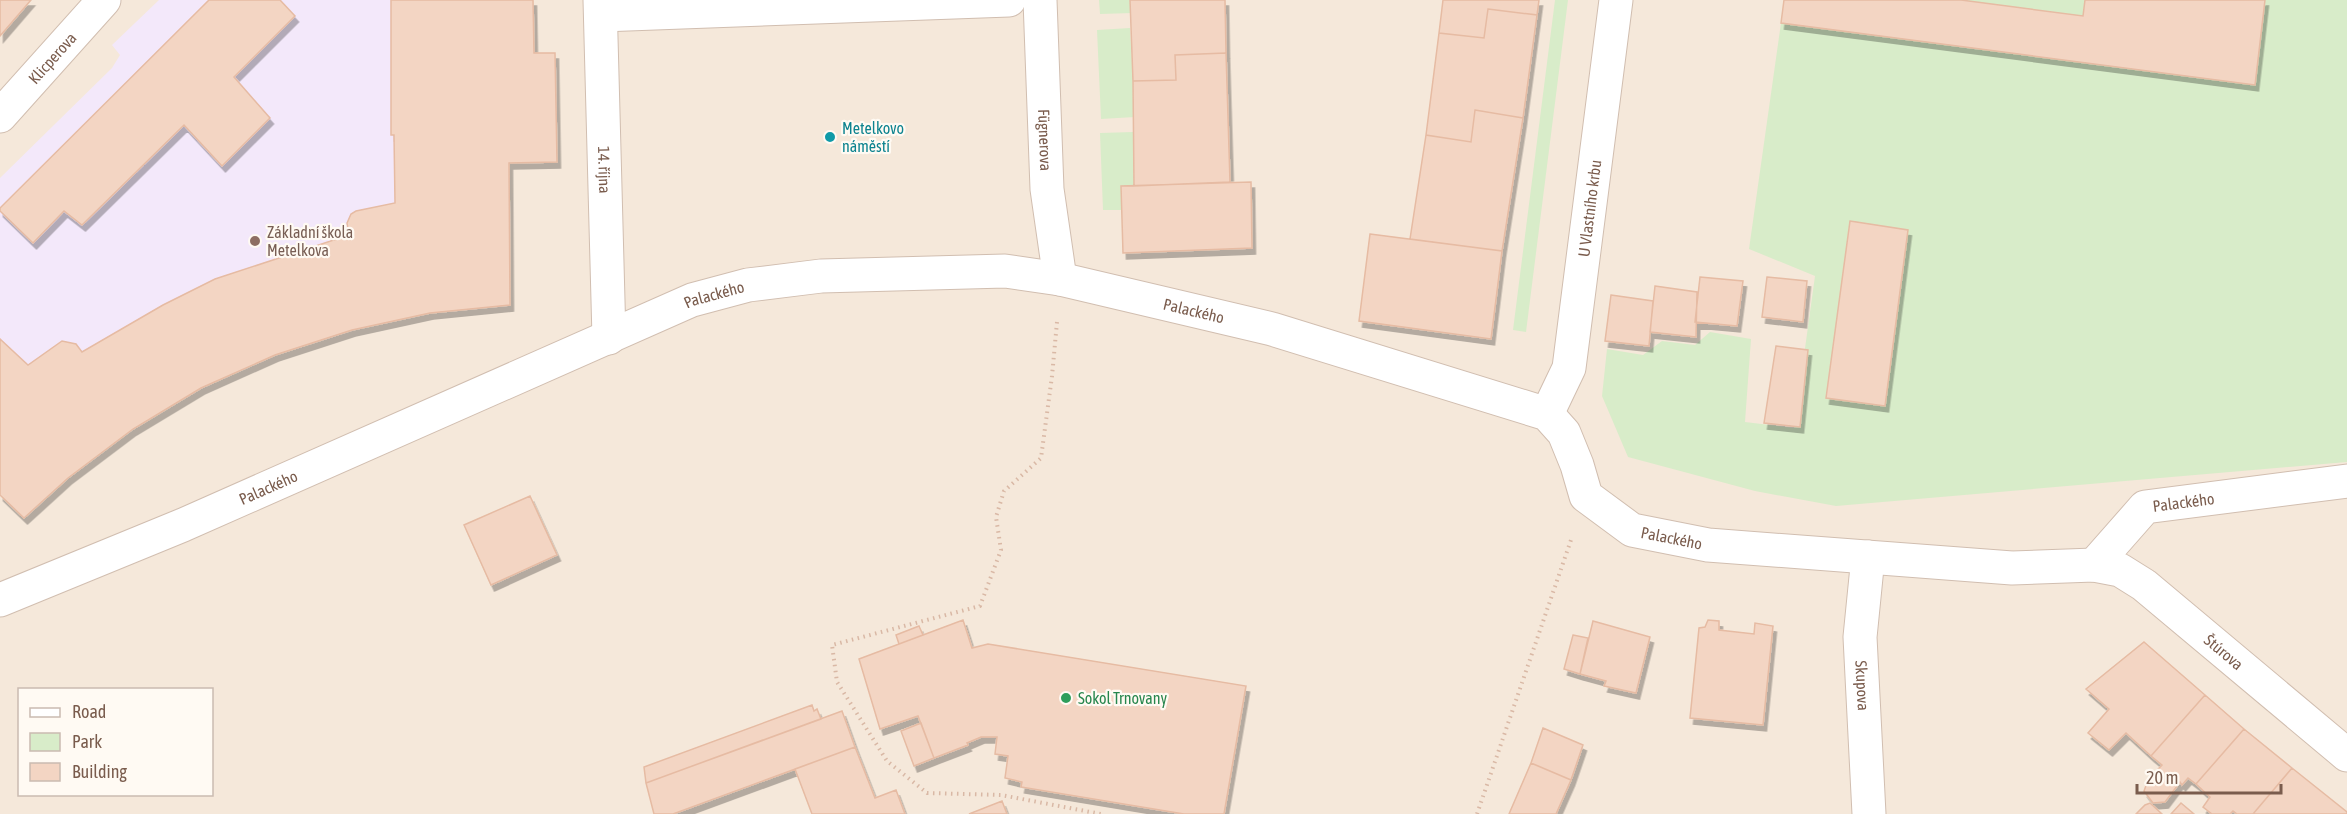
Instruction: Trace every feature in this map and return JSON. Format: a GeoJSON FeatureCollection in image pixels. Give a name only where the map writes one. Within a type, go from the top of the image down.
{"type":"FeatureCollection","features":[{"type":"Feature","properties":{"kind":"street","name":"Klicperova"},"geometry":{"type":"LineString","coordinates":[[0,116],[104,0]]}},
{"type":"Feature","properties":{"kind":"street"},"geometry":{"type":"LineString","coordinates":[[601,7],[1009,0]]}},
{"type":"Feature","properties":{"kind":"street","name":"Fügnerova"},"geometry":{"type":"LineString","coordinates":[[1040,0],[1047,189],[1060,279]]}},
{"type":"Feature","properties":{"kind":"street","name":"U Vlastního krbu"},"geometry":{"type":"LineString","coordinates":[[1547,414],[1569,368],[1616,0]]}},
{"type":"Feature","properties":{"kind":"street","name":"14. října"},"geometry":{"type":"LineString","coordinates":[[601,7],[609,338]]}},
{"type":"Feature","properties":{"kind":"street","name":"Palackého"},"geometry":{"type":"LineString","coordinates":[[0,600],[183,525],[692,300],[748,285],[821,276],[1005,271],[1060,279],[1272,329],[1547,414]]}},
{"type":"Feature","properties":{"kind":"street"},"geometry":{"type":"LineString","coordinates":[[1547,414],[1564,433],[1586,496]]}},
{"type":"Feature","properties":{"kind":"street","name":"Palackého"},"geometry":{"type":"LineString","coordinates":[[1586,496],[1632,530],[1708,545],[2012,568],[2094,565],[2145,507],[2347,482]]}},
{"type":"Feature","properties":{"kind":"street","name":"Skupova"},"geometry":{"type":"LineString","coordinates":[[1868,557],[1860,637],[1869,814]]}},
{"type":"Feature","properties":{"kind":"street","name":"Štúrova"},"geometry":{"type":"LineString","coordinates":[[2094,565],[2120,570],[2144,585],[2347,755]]}},
{"type":"Feature","properties":{"kind":"path"},"geometry":{"type":"LineString","coordinates":[[1060,279],[1052,376],[1041,458],[1004,491],[996,517],[1001,550],[980,606],[832,645],[837,682],[887,760],[927,793],[1001,795],[1101,814]]}},
{"type":"Feature","properties":{"kind":"path"},"geometry":{"type":"LineString","coordinates":[[1477,814],[1586,496]]}},
{"type":"Feature","properties":{"kind":"shaded area"},"geometry":{"type":"Polygon","coordinates":[[[0,0],[2347,0],[2347,814],[0,814],[0,0]]]}},
{"type":"Feature","properties":{"kind":"shaded area","name":"Základní škola Metelkova"},"geometry":{"type":"Polygon","coordinates":[[[159,0],[533,0],[534,53],[555,53],[557,162],[509,163],[510,305],[430,313],[352,330],[275,355],[201,388],[133,429],[68,478],[24,518],[0,495],[0,178],[112,68],[120,55],[112,45],[159,0]]]}},
{"type":"Feature","properties":{"kind":"green space"},"geometry":{"type":"Polygon","coordinates":[[[1099,0],[1132,0],[1133,13],[1100,14],[1099,0]]]}},
{"type":"Feature","properties":{"kind":"green space"},"geometry":{"type":"Polygon","coordinates":[[[1555,0],[1568,0],[1526,332],[1513,330],[1555,0]]]}},
{"type":"Feature","properties":{"kind":"green space"},"geometry":{"type":"Polygon","coordinates":[[[1961,0],[2085,0],[2083,16],[1961,0]]]}},
{"type":"Feature","properties":{"kind":"green space"},"geometry":{"type":"Polygon","coordinates":[[[2265,0],[2347,0],[2347,462],[1836,506],[1755,491],[1628,457],[1602,396],[1607,349],[1643,355],[1662,341],[1695,345],[1710,332],[1751,339],[1745,422],[1794,428],[1815,276],[1749,249],[1781,23],[2255,85],[2265,0]]]}},
{"type":"Feature","properties":{"kind":"green space"},"geometry":{"type":"Polygon","coordinates":[[[1130,28],[1135,117],[1101,119],[1097,30],[1130,28]]]}},
{"type":"Feature","properties":{"kind":"green space"},"geometry":{"type":"Polygon","coordinates":[[[1133,132],[1136,186],[1121,186],[1121,210],[1103,210],[1100,133],[1133,132]]]}},
{"type":"Feature","properties":{"kind":"building"},"geometry":{"type":"Polygon","coordinates":[[[0,0],[31,0],[0,36],[0,0]]]}},
{"type":"Feature","properties":{"kind":"building"},"geometry":{"type":"Polygon","coordinates":[[[209,0],[280,0],[295,16],[234,77],[270,118],[222,166],[184,125],[82,225],[64,211],[33,243],[0,211],[0,208],[209,0]]]}},
{"type":"Feature","properties":{"kind":"building"},"geometry":{"type":"Polygon","coordinates":[[[391,0],[533,0],[534,53],[555,53],[557,162],[509,163],[510,305],[430,313],[352,330],[275,355],[201,388],[133,429],[68,478],[24,518],[0,495],[0,339],[28,365],[62,341],[76,344],[82,352],[163,305],[215,279],[349,235],[347,223],[351,214],[356,211],[395,203],[394,135],[391,135],[391,0]]]}},
{"type":"Feature","properties":{"kind":"building"},"geometry":{"type":"Polygon","coordinates":[[[1130,0],[1225,0],[1226,53],[1175,55],[1176,80],[1133,81],[1130,0]]]}},
{"type":"Feature","properties":{"kind":"building"},"geometry":{"type":"Polygon","coordinates":[[[1443,0],[1539,0],[1537,15],[1488,9],[1484,38],[1439,33],[1443,0]]]}},
{"type":"Feature","properties":{"kind":"building"},"geometry":{"type":"Polygon","coordinates":[[[1784,0],[1961,0],[2083,16],[2085,0],[2265,0],[2255,85],[1781,23],[1784,0]]]}},
{"type":"Feature","properties":{"kind":"building"},"geometry":{"type":"Polygon","coordinates":[[[1488,9],[1537,15],[1523,118],[1475,110],[1471,142],[1426,135],[1439,33],[1484,38],[1488,9]]]}},
{"type":"Feature","properties":{"kind":"building"},"geometry":{"type":"Polygon","coordinates":[[[1226,53],[1230,182],[1134,186],[1133,81],[1176,80],[1175,55],[1226,53]]]}},
{"type":"Feature","properties":{"kind":"building"},"geometry":{"type":"Polygon","coordinates":[[[1475,110],[1523,118],[1502,251],[1410,239],[1426,135],[1471,142],[1475,110]]]}},
{"type":"Feature","properties":{"kind":"building"},"geometry":{"type":"Polygon","coordinates":[[[1251,182],[1252,248],[1123,253],[1121,186],[1251,182]]]}},
{"type":"Feature","properties":{"kind":"building"},"geometry":{"type":"Polygon","coordinates":[[[1850,221],[1908,230],[1885,406],[1826,398],[1850,221]]]}},
{"type":"Feature","properties":{"kind":"building"},"geometry":{"type":"Polygon","coordinates":[[[1370,234],[1502,251],[1491,339],[1359,321],[1370,234]]]}},
{"type":"Feature","properties":{"kind":"building"},"geometry":{"type":"Polygon","coordinates":[[[1700,277],[1743,281],[1737,326],[1695,322],[1700,277]]]}},
{"type":"Feature","properties":{"kind":"building"},"geometry":{"type":"Polygon","coordinates":[[[1767,277],[1807,281],[1803,322],[1762,317],[1767,277]]]}},
{"type":"Feature","properties":{"kind":"building"},"geometry":{"type":"Polygon","coordinates":[[[1655,286],[1697,292],[1696,337],[1650,332],[1655,286]]]}},
{"type":"Feature","properties":{"kind":"building"},"geometry":{"type":"Polygon","coordinates":[[[1611,295],[1653,301],[1649,346],[1605,341],[1611,295]]]}},
{"type":"Feature","properties":{"kind":"building"},"geometry":{"type":"Polygon","coordinates":[[[1776,346],[1808,350],[1800,427],[1764,423],[1776,346]]]}},
{"type":"Feature","properties":{"kind":"building"},"geometry":{"type":"Polygon","coordinates":[[[530,496],[557,555],[491,585],[464,525],[530,496]]]}},
{"type":"Feature","properties":{"kind":"building"},"geometry":{"type":"Polygon","coordinates":[[[963,620],[972,648],[988,644],[1246,686],[1224,814],[1184,814],[1021,787],[1022,782],[1005,778],[1008,756],[995,754],[997,737],[981,737],[967,743],[968,745],[934,758],[918,716],[880,729],[859,659],[963,620]]]}},
{"type":"Feature","properties":{"kind":"building"},"geometry":{"type":"Polygon","coordinates":[[[1708,620],[1719,621],[1719,630],[1754,634],[1755,623],[1773,626],[1763,725],[1690,718],[1699,628],[1705,627],[1708,620]]]}},
{"type":"Feature","properties":{"kind":"building"},"geometry":{"type":"Polygon","coordinates":[[[1593,621],[1650,637],[1636,693],[1604,686],[1606,681],[1580,674],[1593,621]]]}},
{"type":"Feature","properties":{"kind":"building"},"geometry":{"type":"Polygon","coordinates":[[[919,626],[923,635],[899,644],[896,635],[919,626]]]}},
{"type":"Feature","properties":{"kind":"building"},"geometry":{"type":"Polygon","coordinates":[[[1573,635],[1588,638],[1580,674],[1564,669],[1573,635]]]}},
{"type":"Feature","properties":{"kind":"building"},"geometry":{"type":"Polygon","coordinates":[[[2144,642],[2205,695],[2151,756],[2126,733],[2109,750],[2088,733],[2109,709],[2086,689],[2144,642]]]}},
{"type":"Feature","properties":{"kind":"building"},"geometry":{"type":"Polygon","coordinates":[[[2205,695],[2244,729],[2196,784],[2188,778],[2182,785],[2180,782],[2165,802],[2153,803],[2144,791],[2148,780],[2162,765],[2151,756],[2205,695]]]}},
{"type":"Feature","properties":{"kind":"building"},"geometry":{"type":"Polygon","coordinates":[[[812,705],[814,711],[817,709],[821,719],[646,783],[644,767],[812,705]]]}},
{"type":"Feature","properties":{"kind":"building"},"geometry":{"type":"Polygon","coordinates":[[[842,711],[855,747],[673,814],[654,814],[646,783],[842,711]]]}},
{"type":"Feature","properties":{"kind":"building"},"geometry":{"type":"Polygon","coordinates":[[[921,723],[934,758],[914,766],[901,731],[921,723]]]}},
{"type":"Feature","properties":{"kind":"building"},"geometry":{"type":"Polygon","coordinates":[[[1543,728],[1583,745],[1571,780],[1531,763],[1543,728]]]}},
{"type":"Feature","properties":{"kind":"building"},"geometry":{"type":"Polygon","coordinates":[[[2244,729],[2292,768],[2253,814],[2237,814],[2233,811],[2230,814],[2212,814],[2203,807],[2210,797],[2196,784],[2244,729]]]}},
{"type":"Feature","properties":{"kind":"building"},"geometry":{"type":"Polygon","coordinates":[[[855,747],[875,798],[896,790],[905,814],[812,814],[795,769],[855,747]]]}},
{"type":"Feature","properties":{"kind":"building"},"geometry":{"type":"Polygon","coordinates":[[[1531,763],[1571,780],[1556,814],[1509,814],[1531,763]]]}},
{"type":"Feature","properties":{"kind":"building"},"geometry":{"type":"Polygon","coordinates":[[[2292,768],[2347,812],[2347,814],[2253,814],[2292,768]]]}},
{"type":"Feature","properties":{"kind":"building"},"geometry":{"type":"Polygon","coordinates":[[[1002,801],[1007,814],[969,814],[1002,801]]]}},
{"type":"Feature","properties":{"kind":"building"},"geometry":{"type":"Polygon","coordinates":[[[2150,803],[2162,814],[2136,814],[2145,805],[2150,803]]]}},
{"type":"Feature","properties":{"kind":"building"},"geometry":{"type":"Polygon","coordinates":[[[2181,803],[2194,814],[2171,814],[2181,803]]]}},
{"type":"Feature","properties":{"kind":"place","name":"Metelkovo náměstí"},"geometry":{"type":"Point","coordinates":[830,137]}},
{"type":"Feature","properties":{"kind":"place","name":"Základní škola Metelkova"},"geometry":{"type":"Point","coordinates":[255,241]}},
{"type":"Feature","properties":{"kind":"place","name":"Sokol Trnovany"},"geometry":{"type":"Point","coordinates":[1066,698]}}]}
